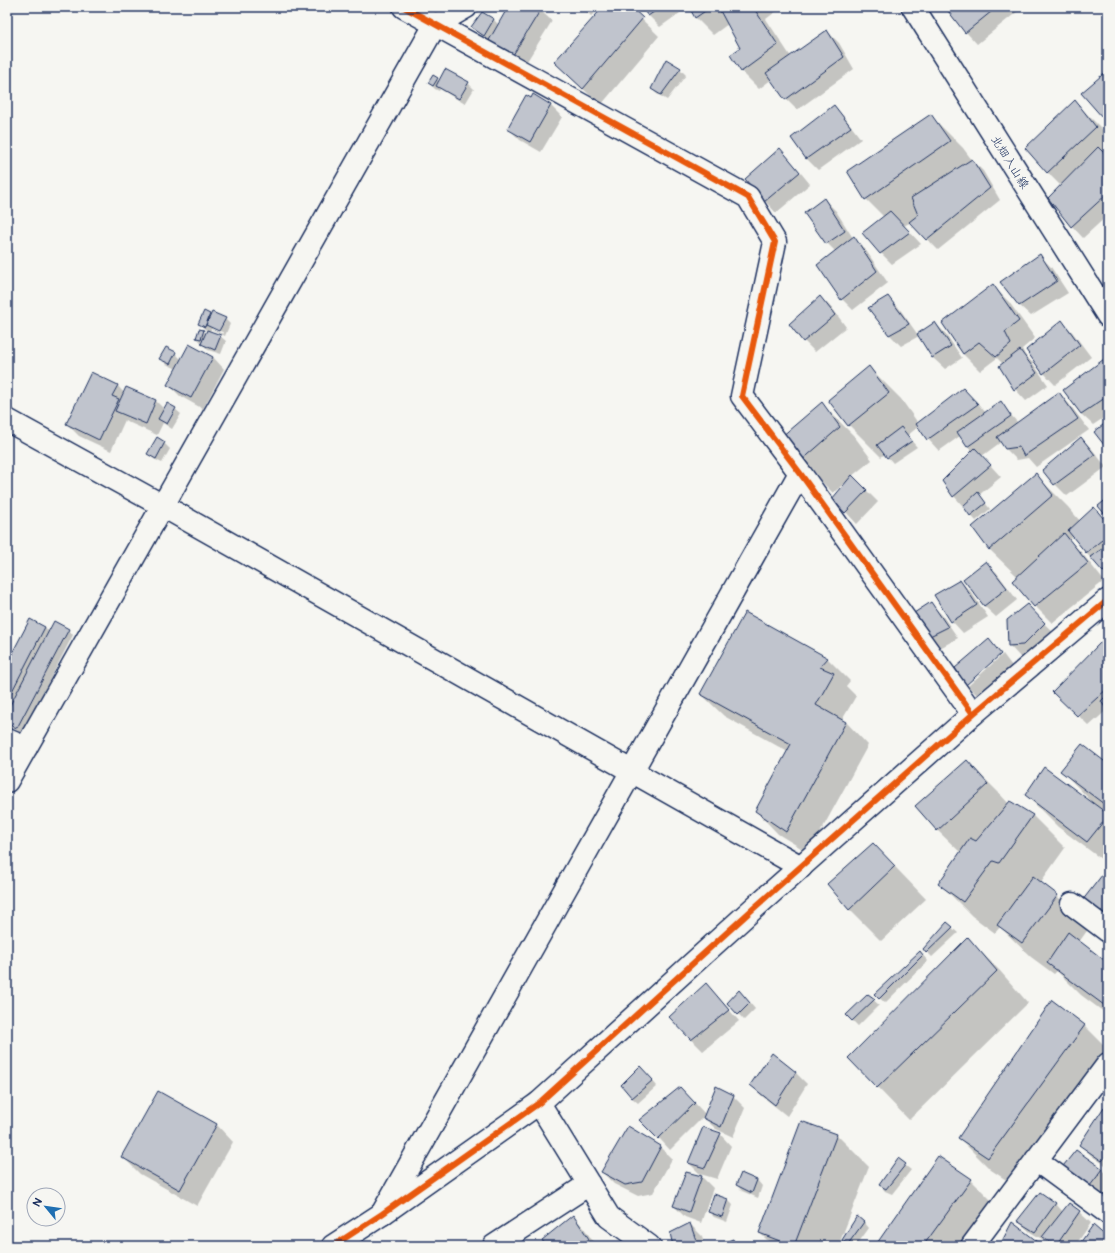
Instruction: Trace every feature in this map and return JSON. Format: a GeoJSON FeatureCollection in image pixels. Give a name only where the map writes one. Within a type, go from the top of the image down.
{"type":"FeatureCollection","features":[{"type":"Feature","properties":{"kind":"street"},"geometry":{"type":"LineString","coordinates":[[404,7],[748,197],[774,242],[742,396],[800,473],[973,714]]}},
{"type":"Feature","properties":{"kind":"street"},"geometry":{"type":"LineString","coordinates":[[7,781],[16,744],[163,506],[435,25],[466,7]]}},
{"type":"Feature","properties":{"kind":"street","name":"北畑入山線"},"geometry":{"type":"LineString","coordinates":[[913,7],[1108,316]]}},
{"type":"Feature","properties":{"kind":"street"},"geometry":{"type":"LineString","coordinates":[[7,420],[163,506],[801,867]]}},
{"type":"Feature","properties":{"kind":"street"},"geometry":{"type":"LineString","coordinates":[[382,1214],[800,473]]}},
{"type":"Feature","properties":{"kind":"street"},"geometry":{"type":"LineString","coordinates":[[334,1246],[382,1214],[539,1103],[973,714],[1108,600]]}},
{"type":"Feature","properties":{"kind":"street"},"geometry":{"type":"LineString","coordinates":[[1072,904],[1108,931]]}},
{"type":"Feature","properties":{"kind":"street"},"geometry":{"type":"LineString","coordinates":[[972,1246],[1108,1064]]}},
{"type":"Feature","properties":{"kind":"street"},"geometry":{"type":"LineString","coordinates":[[539,1103],[609,1217],[649,1246]]}},
{"type":"Feature","properties":{"kind":"street"},"geometry":{"type":"LineString","coordinates":[[1036,1160],[1108,1213]]}},
{"type":"Feature","properties":{"kind":"street"},"geometry":{"type":"LineString","coordinates":[[494,1246],[589,1184]]}},
{"type":"Feature","properties":{"kind":"building"},"geometry":{"type":"Polygon","coordinates":[[[508,7],[538,7],[541,9],[513,55],[488,42],[508,7]]]}},
{"type":"Feature","properties":{"kind":"building"},"geometry":{"type":"Polygon","coordinates":[[[603,7],[631,7],[643,18],[583,89],[554,62],[603,7]]]}},
{"type":"Feature","properties":{"kind":"building"},"geometry":{"type":"Polygon","coordinates":[[[641,7],[661,7],[648,16],[641,7]]]}},
{"type":"Feature","properties":{"kind":"building"},"geometry":{"type":"Polygon","coordinates":[[[689,7],[711,7],[695,18],[689,7]]]}},
{"type":"Feature","properties":{"kind":"building"},"geometry":{"type":"Polygon","coordinates":[[[718,7],[753,7],[778,45],[741,72],[730,55],[740,48],[718,7]]]}},
{"type":"Feature","properties":{"kind":"building"},"geometry":{"type":"Polygon","coordinates":[[[945,7],[997,7],[965,33],[945,7]]]}},
{"type":"Feature","properties":{"kind":"building"},"geometry":{"type":"Polygon","coordinates":[[[482,12],[494,19],[484,36],[471,27],[482,12]]]}},
{"type":"Feature","properties":{"kind":"building"},"geometry":{"type":"Polygon","coordinates":[[[827,30],[844,57],[785,100],[766,73],[827,30]]]}},
{"type":"Feature","properties":{"kind":"building"},"geometry":{"type":"Polygon","coordinates":[[[666,59],[681,68],[661,95],[651,89],[666,59]]]}},
{"type":"Feature","properties":{"kind":"building"},"geometry":{"type":"Polygon","coordinates":[[[445,69],[469,82],[459,99],[436,86],[445,69]]]}},
{"type":"Feature","properties":{"kind":"building"},"geometry":{"type":"Polygon","coordinates":[[[1108,70],[1108,114],[1103,118],[1081,93],[1108,70]]]}},
{"type":"Feature","properties":{"kind":"building"},"geometry":{"type":"Polygon","coordinates":[[[433,75],[438,78],[433,86],[428,83],[433,75]]]}},
{"type":"Feature","properties":{"kind":"building"},"geometry":{"type":"Polygon","coordinates":[[[533,94],[551,105],[530,142],[507,129],[526,95],[531,98],[533,94]]]}},
{"type":"Feature","properties":{"kind":"building"},"geometry":{"type":"Polygon","coordinates":[[[1075,100],[1096,127],[1047,173],[1025,148],[1075,100]]]}},
{"type":"Feature","properties":{"kind":"building"},"geometry":{"type":"Polygon","coordinates":[[[834,105],[851,127],[806,159],[791,138],[834,105]]]}},
{"type":"Feature","properties":{"kind":"building"},"geometry":{"type":"Polygon","coordinates":[[[931,114],[950,141],[865,200],[847,171],[931,114]]]}},
{"type":"Feature","properties":{"kind":"building"},"geometry":{"type":"Polygon","coordinates":[[[1098,147],[1108,157],[1108,172],[1106,174],[1108,176],[1108,193],[1071,227],[1048,198],[1098,147]]]}},
{"type":"Feature","properties":{"kind":"building"},"geometry":{"type":"Polygon","coordinates":[[[780,148],[800,172],[764,202],[745,179],[780,148]]]}},
{"type":"Feature","properties":{"kind":"building"},"geometry":{"type":"Polygon","coordinates":[[[972,159],[990,188],[926,240],[909,222],[918,215],[911,198],[972,159]]]}},
{"type":"Feature","properties":{"kind":"building"},"geometry":{"type":"Polygon","coordinates":[[[824,198],[845,231],[826,244],[804,213],[824,198]]]}},
{"type":"Feature","properties":{"kind":"building"},"geometry":{"type":"Polygon","coordinates":[[[890,211],[910,232],[880,254],[862,233],[890,211]]]}},
{"type":"Feature","properties":{"kind":"building"},"geometry":{"type":"Polygon","coordinates":[[[854,236],[877,271],[841,300],[817,265],[854,236]]]}},
{"type":"Feature","properties":{"kind":"building"},"geometry":{"type":"Polygon","coordinates":[[[1040,254],[1057,281],[1019,306],[1000,282],[1040,254]]]}},
{"type":"Feature","properties":{"kind":"building"},"geometry":{"type":"Polygon","coordinates":[[[993,284],[1019,321],[1005,332],[1011,344],[996,357],[979,342],[963,354],[942,323],[993,284]]]}},
{"type":"Feature","properties":{"kind":"building"},"geometry":{"type":"Polygon","coordinates":[[[820,296],[835,315],[803,342],[789,324],[820,296]]]}},
{"type":"Feature","properties":{"kind":"building"},"geometry":{"type":"Polygon","coordinates":[[[888,296],[909,324],[889,335],[868,308],[888,296]]]}},
{"type":"Feature","properties":{"kind":"building"},"geometry":{"type":"Polygon","coordinates":[[[204,311],[210,314],[205,327],[198,324],[204,311]]]}},
{"type":"Feature","properties":{"kind":"building"},"geometry":{"type":"Polygon","coordinates":[[[212,312],[226,318],[219,331],[206,325],[212,312]]]}},
{"type":"Feature","properties":{"kind":"building"},"geometry":{"type":"Polygon","coordinates":[[[1062,320],[1080,345],[1043,374],[1026,350],[1062,320]]]}},
{"type":"Feature","properties":{"kind":"building"},"geometry":{"type":"Polygon","coordinates":[[[935,322],[951,346],[932,358],[917,334],[935,322]]]}},
{"type":"Feature","properties":{"kind":"building"},"geometry":{"type":"Polygon","coordinates":[[[199,329],[204,330],[201,339],[196,338],[199,329]]]}},
{"type":"Feature","properties":{"kind":"building"},"geometry":{"type":"Polygon","coordinates":[[[207,330],[221,335],[215,350],[201,344],[207,330]]]}},
{"type":"Feature","properties":{"kind":"building"},"geometry":{"type":"Polygon","coordinates":[[[189,344],[213,357],[191,398],[167,385],[189,344]]]}},
{"type":"Feature","properties":{"kind":"building"},"geometry":{"type":"Polygon","coordinates":[[[166,347],[176,352],[170,364],[159,359],[166,347]]]}},
{"type":"Feature","properties":{"kind":"building"},"geometry":{"type":"Polygon","coordinates":[[[1020,350],[1037,373],[1014,390],[999,366],[1020,350]]]}},
{"type":"Feature","properties":{"kind":"building"},"geometry":{"type":"Polygon","coordinates":[[[1108,356],[1108,396],[1081,414],[1063,390],[1108,356]]]}},
{"type":"Feature","properties":{"kind":"building"},"geometry":{"type":"Polygon","coordinates":[[[869,366],[889,393],[848,426],[828,400],[869,366]]]}},
{"type":"Feature","properties":{"kind":"building"},"geometry":{"type":"Polygon","coordinates":[[[91,372],[118,385],[112,396],[119,399],[99,440],[66,424],[91,372]]]}},
{"type":"Feature","properties":{"kind":"building"},"geometry":{"type":"Polygon","coordinates":[[[126,387],[156,400],[146,424],[115,411],[126,387]]]}},
{"type":"Feature","properties":{"kind":"building"},"geometry":{"type":"Polygon","coordinates":[[[963,388],[978,404],[927,440],[916,424],[963,388]]]}},
{"type":"Feature","properties":{"kind":"building"},"geometry":{"type":"Polygon","coordinates":[[[1059,392],[1078,419],[1024,456],[1019,447],[1005,449],[997,437],[1059,392]]]}},
{"type":"Feature","properties":{"kind":"building"},"geometry":{"type":"Polygon","coordinates":[[[1001,401],[1011,416],[967,447],[957,432],[1001,401]]]}},
{"type":"Feature","properties":{"kind":"building"},"geometry":{"type":"Polygon","coordinates":[[[822,402],[840,427],[800,462],[781,437],[822,402]]]}},
{"type":"Feature","properties":{"kind":"building"},"geometry":{"type":"Polygon","coordinates":[[[167,403],[176,408],[167,424],[158,419],[167,403]]]}},
{"type":"Feature","properties":{"kind":"building"},"geometry":{"type":"Polygon","coordinates":[[[1108,421],[1108,450],[1094,432],[1108,421]]]}},
{"type":"Feature","properties":{"kind":"building"},"geometry":{"type":"Polygon","coordinates":[[[901,427],[912,441],[887,458],[877,445],[901,427]]]}},
{"type":"Feature","properties":{"kind":"building"},"geometry":{"type":"Polygon","coordinates":[[[157,437],[165,442],[156,459],[147,454],[157,437]]]}},
{"type":"Feature","properties":{"kind":"building"},"geometry":{"type":"Polygon","coordinates":[[[1081,437],[1095,455],[1054,485],[1042,470],[1081,437]]]}},
{"type":"Feature","properties":{"kind":"building"},"geometry":{"type":"Polygon","coordinates":[[[975,448],[991,465],[953,497],[942,481],[975,448]]]}},
{"type":"Feature","properties":{"kind":"building"},"geometry":{"type":"Polygon","coordinates":[[[1036,473],[1053,495],[989,550],[972,527],[1036,473]]]}},
{"type":"Feature","properties":{"kind":"building"},"geometry":{"type":"Polygon","coordinates":[[[852,475],[867,490],[845,513],[832,499],[852,475]]]}},
{"type":"Feature","properties":{"kind":"building"},"geometry":{"type":"Polygon","coordinates":[[[978,492],[986,503],[970,516],[963,506],[978,492]]]}},
{"type":"Feature","properties":{"kind":"building"},"geometry":{"type":"Polygon","coordinates":[[[1108,498],[1108,518],[1098,506],[1108,498]]]}},
{"type":"Feature","properties":{"kind":"building"},"geometry":{"type":"Polygon","coordinates":[[[1094,507],[1108,524],[1108,535],[1086,553],[1068,531],[1094,507]]]}},
{"type":"Feature","properties":{"kind":"building"},"geometry":{"type":"Polygon","coordinates":[[[1064,533],[1088,563],[1034,607],[1012,581],[1064,533]]]}},
{"type":"Feature","properties":{"kind":"building"},"geometry":{"type":"Polygon","coordinates":[[[1108,545],[1108,568],[1103,572],[1090,557],[1108,545]]]}},
{"type":"Feature","properties":{"kind":"building"},"geometry":{"type":"Polygon","coordinates":[[[986,561],[1007,588],[984,606],[963,579],[986,561]]]}},
{"type":"Feature","properties":{"kind":"building"},"geometry":{"type":"Polygon","coordinates":[[[960,580],[977,605],[951,622],[934,595],[960,580]]]}},
{"type":"Feature","properties":{"kind":"building"},"geometry":{"type":"Polygon","coordinates":[[[931,602],[948,627],[928,637],[914,613],[931,602]]]}},
{"type":"Feature","properties":{"kind":"building"},"geometry":{"type":"Polygon","coordinates":[[[1027,604],[1045,623],[1023,645],[1008,646],[1007,620],[1027,604]]]}},
{"type":"Feature","properties":{"kind":"building"},"geometry":{"type":"Polygon","coordinates":[[[745,612],[828,658],[820,667],[834,673],[816,705],[846,722],[786,832],[755,811],[791,744],[700,694],[745,612]]]}},
{"type":"Feature","properties":{"kind":"building"},"geometry":{"type":"Polygon","coordinates":[[[30,619],[45,627],[7,701],[7,663],[30,619]]]}},
{"type":"Feature","properties":{"kind":"building"},"geometry":{"type":"Polygon","coordinates":[[[54,621],[69,629],[17,728],[7,724],[7,711],[54,621]]]}},
{"type":"Feature","properties":{"kind":"building"},"geometry":{"type":"Polygon","coordinates":[[[989,639],[1001,654],[966,685],[955,668],[989,639]]]}},
{"type":"Feature","properties":{"kind":"building"},"geometry":{"type":"Polygon","coordinates":[[[1102,641],[1108,646],[1108,688],[1077,716],[1052,692],[1102,641]]]}},
{"type":"Feature","properties":{"kind":"building"},"geometry":{"type":"Polygon","coordinates":[[[1108,694],[1108,709],[1106,709],[1101,701],[1108,694]]]}},
{"type":"Feature","properties":{"kind":"building"},"geometry":{"type":"Polygon","coordinates":[[[1082,744],[1108,764],[1108,807],[1060,771],[1082,744]]]}},
{"type":"Feature","properties":{"kind":"building"},"geometry":{"type":"Polygon","coordinates":[[[967,760],[988,784],[937,831],[915,806],[967,760]]]}},
{"type":"Feature","properties":{"kind":"building"},"geometry":{"type":"Polygon","coordinates":[[[1044,767],[1108,814],[1087,842],[1025,795],[1044,767]]]}},
{"type":"Feature","properties":{"kind":"building"},"geometry":{"type":"Polygon","coordinates":[[[1010,801],[1033,815],[999,863],[993,861],[963,902],[938,884],[970,838],[976,841],[1010,801]]]}},
{"type":"Feature","properties":{"kind":"building"},"geometry":{"type":"Polygon","coordinates":[[[873,843],[895,866],[849,910],[827,884],[873,843]]]}},
{"type":"Feature","properties":{"kind":"building"},"geometry":{"type":"Polygon","coordinates":[[[1106,870],[1108,871],[1108,914],[1105,919],[1082,901],[1106,870]]]}},
{"type":"Feature","properties":{"kind":"building"},"geometry":{"type":"Polygon","coordinates":[[[1033,876],[1058,895],[1022,943],[997,925],[1033,876]]]}},
{"type":"Feature","properties":{"kind":"building"},"geometry":{"type":"Polygon","coordinates":[[[947,922],[953,927],[926,953],[923,949],[947,922]]]}},
{"type":"Feature","properties":{"kind":"building"},"geometry":{"type":"Polygon","coordinates":[[[1068,932],[1108,963],[1108,1008],[1047,963],[1068,932]]]}},
{"type":"Feature","properties":{"kind":"building"},"geometry":{"type":"Polygon","coordinates":[[[968,937],[997,971],[877,1088],[848,1058],[968,937]]]}},
{"type":"Feature","properties":{"kind":"building"},"geometry":{"type":"Polygon","coordinates":[[[920,951],[923,955],[879,999],[874,994],[920,951]]]}},
{"type":"Feature","properties":{"kind":"building"},"geometry":{"type":"Polygon","coordinates":[[[706,983],[729,1010],[691,1040],[669,1017],[706,983]]]}},
{"type":"Feature","properties":{"kind":"building"},"geometry":{"type":"Polygon","coordinates":[[[739,990],[750,1003],[738,1015],[727,1003],[739,990]]]}},
{"type":"Feature","properties":{"kind":"building"},"geometry":{"type":"Polygon","coordinates":[[[868,994],[875,999],[852,1021],[846,1015],[868,994]]]}},
{"type":"Feature","properties":{"kind":"building"},"geometry":{"type":"Polygon","coordinates":[[[1052,1000],[1085,1025],[988,1158],[958,1138],[1052,1000]]]}},
{"type":"Feature","properties":{"kind":"building"},"geometry":{"type":"Polygon","coordinates":[[[772,1053],[796,1072],[775,1105],[750,1085],[772,1053]]]}},
{"type":"Feature","properties":{"kind":"building"},"geometry":{"type":"Polygon","coordinates":[[[640,1066],[653,1080],[632,1098],[621,1085],[640,1066]]]}},
{"type":"Feature","properties":{"kind":"building"},"geometry":{"type":"Polygon","coordinates":[[[716,1086],[734,1095],[721,1127],[703,1118],[716,1086]]]}},
{"type":"Feature","properties":{"kind":"building"},"geometry":{"type":"Polygon","coordinates":[[[680,1087],[695,1103],[658,1139],[639,1120],[680,1087]]]}},
{"type":"Feature","properties":{"kind":"building"},"geometry":{"type":"Polygon","coordinates":[[[158,1091],[217,1124],[180,1190],[121,1157],[158,1091]]]}},
{"type":"Feature","properties":{"kind":"building"},"geometry":{"type":"Polygon","coordinates":[[[1104,1107],[1108,1111],[1108,1154],[1102,1161],[1079,1145],[1104,1107]]]}},
{"type":"Feature","properties":{"kind":"building"},"geometry":{"type":"Polygon","coordinates":[[[801,1121],[837,1134],[793,1246],[759,1233],[801,1121]]]}},
{"type":"Feature","properties":{"kind":"building"},"geometry":{"type":"Polygon","coordinates":[[[628,1126],[661,1146],[642,1182],[625,1185],[601,1172],[628,1126]]]}},
{"type":"Feature","properties":{"kind":"building"},"geometry":{"type":"Polygon","coordinates":[[[703,1127],[721,1133],[705,1168],[688,1163],[703,1127]]]}},
{"type":"Feature","properties":{"kind":"building"},"geometry":{"type":"Polygon","coordinates":[[[1076,1150],[1103,1169],[1086,1191],[1059,1171],[1076,1150]]]}},
{"type":"Feature","properties":{"kind":"building"},"geometry":{"type":"Polygon","coordinates":[[[938,1156],[972,1179],[923,1246],[875,1246],[938,1156]]]}},
{"type":"Feature","properties":{"kind":"building"},"geometry":{"type":"Polygon","coordinates":[[[898,1158],[906,1164],[886,1189],[879,1185],[898,1158]]]}},
{"type":"Feature","properties":{"kind":"building"},"geometry":{"type":"Polygon","coordinates":[[[686,1172],[702,1176],[689,1212],[673,1206],[686,1172]]]}},
{"type":"Feature","properties":{"kind":"building"},"geometry":{"type":"Polygon","coordinates":[[[741,1173],[757,1180],[752,1193],[736,1185],[741,1173]]]}},
{"type":"Feature","properties":{"kind":"building"},"geometry":{"type":"Polygon","coordinates":[[[1040,1192],[1056,1203],[1035,1232],[1017,1221],[1040,1192]]]}},
{"type":"Feature","properties":{"kind":"building"},"geometry":{"type":"Polygon","coordinates":[[[714,1194],[728,1199],[722,1217],[708,1212],[714,1194]]]}},
{"type":"Feature","properties":{"kind":"building"},"geometry":{"type":"Polygon","coordinates":[[[1069,1203],[1080,1211],[1056,1246],[1042,1237],[1069,1203]]]}},
{"type":"Feature","properties":{"kind":"building"},"geometry":{"type":"Polygon","coordinates":[[[573,1215],[589,1239],[580,1246],[546,1246],[542,1240],[573,1215]]]}},
{"type":"Feature","properties":{"kind":"building"},"geometry":{"type":"Polygon","coordinates":[[[857,1216],[864,1222],[848,1244],[842,1240],[857,1216]]]}},
{"type":"Feature","properties":{"kind":"building"},"geometry":{"type":"Polygon","coordinates":[[[1012,1222],[1042,1245],[1001,1246],[1000,1245],[1012,1222]]]}},
{"type":"Feature","properties":{"kind":"building"},"geometry":{"type":"Polygon","coordinates":[[[690,1223],[698,1246],[673,1246],[670,1233],[690,1223]]]}},
{"type":"Feature","properties":{"kind":"building"},"geometry":{"type":"Polygon","coordinates":[[[1093,1225],[1108,1238],[1108,1246],[1078,1246],[1093,1225]]]}},
{"type":"Feature","properties":{"kind":"building"},"geometry":{"type":"Polygon","coordinates":[[[733,1239],[735,1246],[715,1246],[733,1239]]]}},
{"type":"Feature","properties":{"kind":"cycle path"},"geometry":{"type":"LineString","coordinates":[[404,7],[748,197],[775,242],[742,396],[800,473],[973,714]]}},
{"type":"Feature","properties":{"kind":"cycle path"},"geometry":{"type":"LineString","coordinates":[[333,1246],[382,1214],[539,1103],[754,908],[973,714],[1108,600]]}}]}
